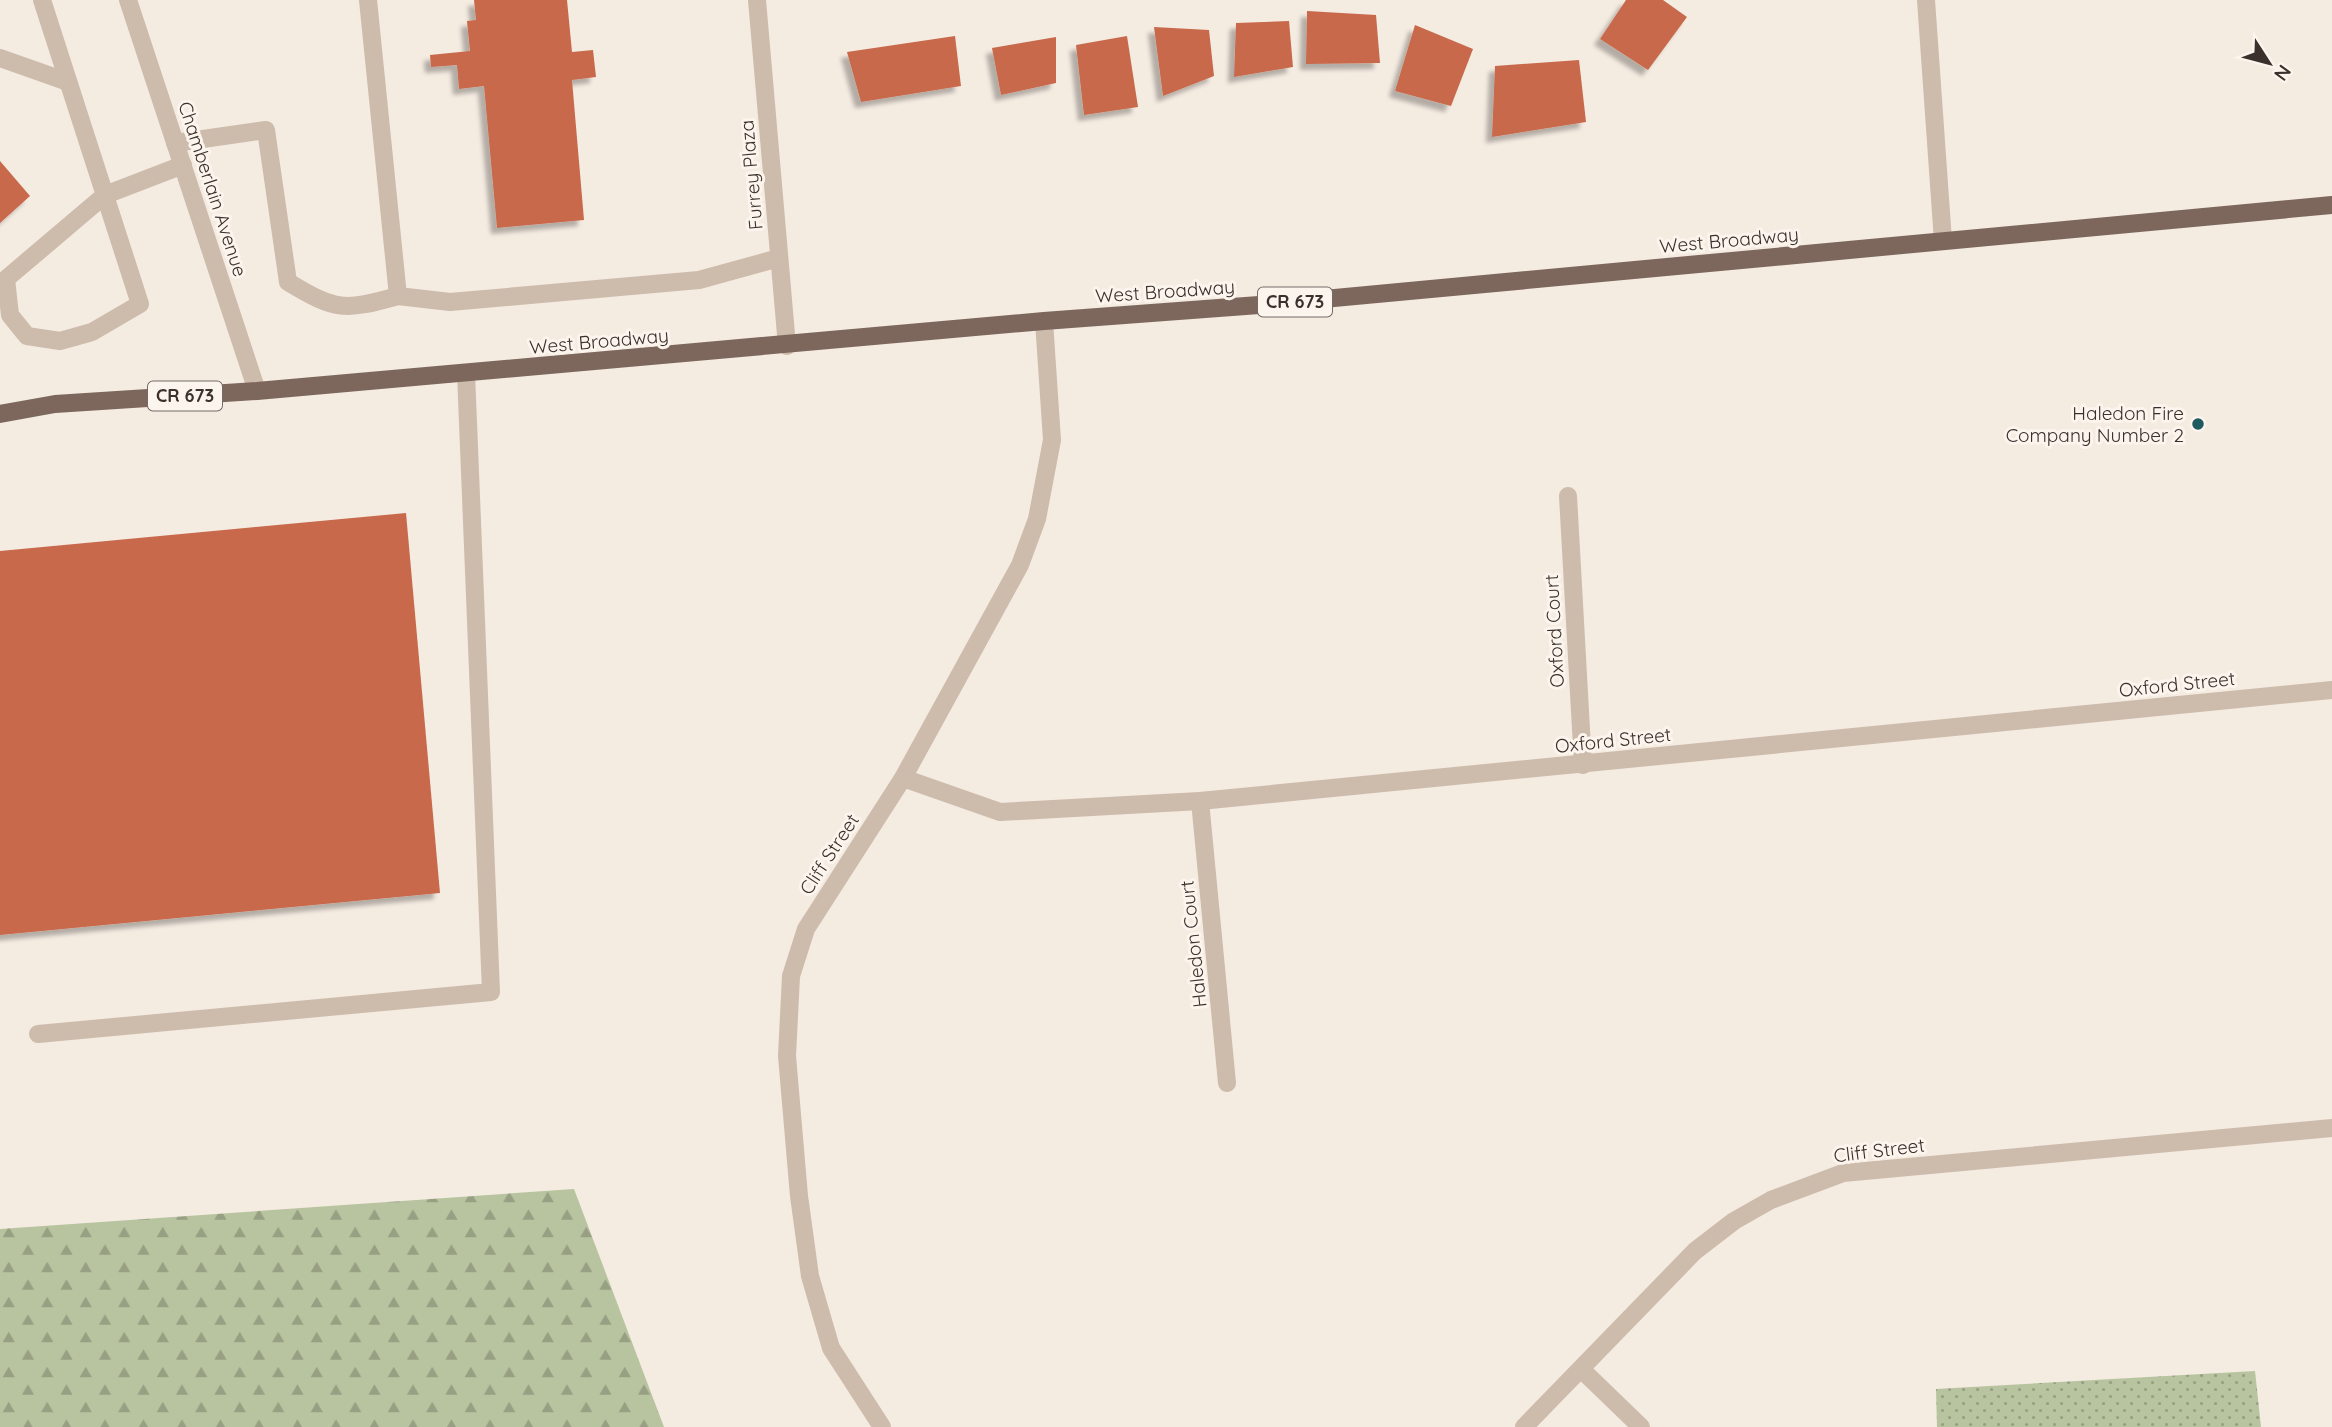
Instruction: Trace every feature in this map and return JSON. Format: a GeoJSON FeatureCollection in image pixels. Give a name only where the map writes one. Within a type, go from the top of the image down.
{"type":"FeatureCollection","features":[{"type":"Feature","properties":{"kind":"main road","name":"West Broadway"},"geometry":{"type":"LineString","coordinates":[[0,414],[55,404],[257,391],[787,346],[1044,321],[1259,305],[2332,205]]}},
{"type":"Feature","properties":{"kind":"street"},"geometry":{"type":"LineString","coordinates":[[42,0],[68,82],[105,195],[140,304],[92,332],[60,341],[27,336],[10,315],[6,279],[105,195],[183,165]]}},
{"type":"Feature","properties":{"kind":"street","name":"Chamberlain Avenue"},"geometry":{"type":"LineString","coordinates":[[128,0],[257,391]]}},
{"type":"Feature","properties":{"kind":"street"},"geometry":{"type":"LineString","coordinates":[[368,0],[398,296]]}},
{"type":"Feature","properties":{"kind":"street","name":"Furrey Plaza"},"geometry":{"type":"LineString","coordinates":[[757,0],[787,346]]}},
{"type":"Feature","properties":{"kind":"street"},"geometry":{"type":"LineString","coordinates":[[1926,0],[1943,242]]}},
{"type":"Feature","properties":{"kind":"street"},"geometry":{"type":"LineString","coordinates":[[0,58],[68,82]]}},
{"type":"Feature","properties":{"kind":"street"},"geometry":{"type":"LineString","coordinates":[[175,143],[266,130],[288,282],[323,303],[353,309],[398,296],[450,302],[685,281],[779,258]]}},
{"type":"Feature","properties":{"kind":"street","name":"Cliff Street"},"geometry":{"type":"LineString","coordinates":[[881,1427],[831,1349],[810,1276],[787,1056],[791,976],[806,929],[903,778],[1020,565],[1037,519],[1052,440],[1044,321]]}},
{"type":"Feature","properties":{"kind":"street"},"geometry":{"type":"LineString","coordinates":[[38,1034],[491,992],[466,373]]}},
{"type":"Feature","properties":{"kind":"street","name":"Oxford Court"},"geometry":{"type":"LineString","coordinates":[[1568,496],[1583,765]]}},
{"type":"Feature","properties":{"kind":"street","name":"Oxford Street"},"geometry":{"type":"LineString","coordinates":[[903,778],[1000,812],[1200,801],[2332,690]]}},
{"type":"Feature","properties":{"kind":"street","name":"Haledon Court"},"geometry":{"type":"LineString","coordinates":[[1200,801],[1227,1083]]}},
{"type":"Feature","properties":{"kind":"street","name":"Cliff Street"},"geometry":{"type":"LineString","coordinates":[[1524,1427],[1695,1251],[1734,1221],[1771,1200],[1843,1173],[2332,1128]]}},
{"type":"Feature","properties":{"kind":"street"},"geometry":{"type":"LineString","coordinates":[[1581,1369],[1641,1427]]}},
{"type":"Feature","properties":{"kind":"green space"},"geometry":{"type":"Polygon","coordinates":[[[574,1189],[664,1427],[0,1427],[0,1229],[574,1189]]]}},
{"type":"Feature","properties":{"kind":"green space"},"geometry":{"type":"Polygon","coordinates":[[[2255,1371],[2261,1427],[1937,1427],[1936,1389],[2255,1371]]]}},
{"type":"Feature","properties":{"kind":"building"},"geometry":{"type":"Polygon","coordinates":[[[474,0],[567,0],[572,52],[593,50],[596,77],[572,80],[584,220],[497,228],[484,86],[459,89],[457,65],[431,67],[430,55],[470,51],[467,21],[476,20],[474,0]]]}},
{"type":"Feature","properties":{"kind":"building"},"geometry":{"type":"Polygon","coordinates":[[[1626,0],[1663,0],[1687,17],[1648,70],[1600,39],[1626,0]]]}},
{"type":"Feature","properties":{"kind":"building"},"geometry":{"type":"Polygon","coordinates":[[[1307,11],[1376,15],[1380,63],[1306,64],[1307,11]]]}},
{"type":"Feature","properties":{"kind":"building"},"geometry":{"type":"Polygon","coordinates":[[[1289,21],[1293,67],[1234,77],[1236,23],[1289,21]]]}},
{"type":"Feature","properties":{"kind":"building"},"geometry":{"type":"Polygon","coordinates":[[[1415,25],[1473,49],[1451,106],[1395,91],[1415,25]]]}},
{"type":"Feature","properties":{"kind":"building"},"geometry":{"type":"Polygon","coordinates":[[[1154,27],[1209,30],[1214,76],[1163,96],[1154,27]]]}},
{"type":"Feature","properties":{"kind":"building"},"geometry":{"type":"Polygon","coordinates":[[[955,36],[961,86],[861,102],[847,52],[955,36]]]}},
{"type":"Feature","properties":{"kind":"building"},"geometry":{"type":"Polygon","coordinates":[[[1127,36],[1138,107],[1084,115],[1076,45],[1127,36]]]}},
{"type":"Feature","properties":{"kind":"building"},"geometry":{"type":"Polygon","coordinates":[[[1056,37],[1056,83],[1001,95],[992,48],[1056,37]]]}},
{"type":"Feature","properties":{"kind":"building"},"geometry":{"type":"Polygon","coordinates":[[[1579,60],[1586,122],[1492,137],[1495,66],[1579,60]]]}},
{"type":"Feature","properties":{"kind":"building"},"geometry":{"type":"Polygon","coordinates":[[[0,161],[30,196],[0,223],[0,161]]]}},
{"type":"Feature","properties":{"kind":"building"},"geometry":{"type":"Polygon","coordinates":[[[406,513],[440,893],[0,935],[0,551],[406,513]]]}},
{"type":"Feature","properties":{"kind":"place","name":"Haledon Fire Company Number 2"},"geometry":{"type":"Point","coordinates":[2198,424]}}]}
